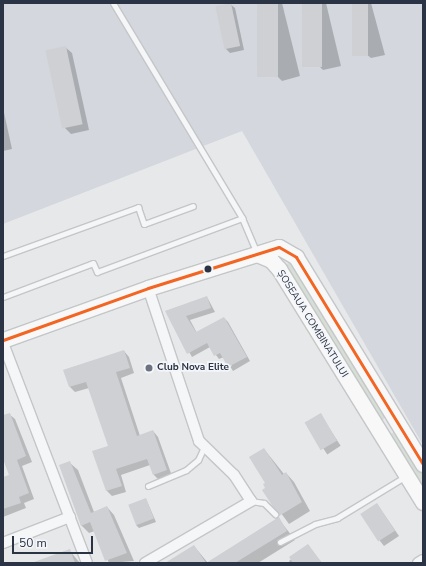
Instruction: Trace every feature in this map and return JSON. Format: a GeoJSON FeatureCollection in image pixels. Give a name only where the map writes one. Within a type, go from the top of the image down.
{"type":"FeatureCollection","features":[{"type":"Feature","properties":{"kind":"main road","name":"ȘOSEAUA COMBINATULUI"},"geometry":{"type":"LineString","coordinates":[[257,254],[278,247],[296,257],[423,464]]}},
{"type":"Feature","properties":{"kind":"main road"},"geometry":{"type":"LineString","coordinates":[[3,340],[148,288],[257,254]]}},
{"type":"Feature","properties":{"kind":"main road","name":"ȘOSEAUA COMBINATULUI"},"geometry":{"type":"LineString","coordinates":[[257,254],[271,260],[279,269],[423,502]]}},
{"type":"Feature","properties":{"kind":"main road"},"geometry":{"type":"LineString","coordinates":[[378,430],[395,419]]}},
{"type":"Feature","properties":{"kind":"street"},"geometry":{"type":"LineString","coordinates":[[145,563],[251,500],[234,475],[199,441],[148,288]]}},
{"type":"Feature","properties":{"kind":"street"},"geometry":{"type":"LineString","coordinates":[[3,343],[87,563]]}},
{"type":"Feature","properties":{"kind":"street"},"geometry":{"type":"LineString","coordinates":[[3,543],[70,517]]}},
{"type":"Feature","properties":{"kind":"street"},"geometry":{"type":"LineString","coordinates":[[418,563],[423,560]]}},
{"type":"Feature","properties":{"kind":"lane"},"geometry":{"type":"LineString","coordinates":[[113,3],[242,218],[257,254]]}},
{"type":"Feature","properties":{"kind":"lane"},"geometry":{"type":"LineString","coordinates":[[3,256],[138,207],[144,224],[193,206]]}},
{"type":"Feature","properties":{"kind":"lane"},"geometry":{"type":"LineString","coordinates":[[3,297],[94,263],[97,272],[242,218]]}},
{"type":"Feature","properties":{"kind":"lane"},"geometry":{"type":"LineString","coordinates":[[148,486],[186,470],[198,460],[204,447]]}},
{"type":"Feature","properties":{"kind":"lane"},"geometry":{"type":"LineString","coordinates":[[280,542],[315,524],[337,518],[407,476]]}},
{"type":"Feature","properties":{"kind":"lane"},"geometry":{"type":"LineString","coordinates":[[251,500],[264,503],[275,514]]}},
{"type":"Feature","properties":{"kind":"shaded area"},"geometry":{"type":"Polygon","coordinates":[[[3,3],[423,3],[423,445],[242,131],[3,224],[3,3]]]}},
{"type":"Feature","properties":{"kind":"shaded area"},"geometry":{"type":"Polygon","coordinates":[[[290,261],[386,416],[382,421],[285,267],[290,261]]]}},
{"type":"Feature","properties":{"kind":"shaded area"},"geometry":{"type":"Polygon","coordinates":[[[395,431],[423,471],[423,492],[390,435],[395,431]]]}},
{"type":"Feature","properties":{"kind":"building"},"geometry":{"type":"Polygon","coordinates":[[[231,3],[240,46],[224,49],[215,6],[231,3]]]}},
{"type":"Feature","properties":{"kind":"building"},"geometry":{"type":"Polygon","coordinates":[[[257,3],[278,3],[278,77],[257,77],[257,3]]]}},
{"type":"Feature","properties":{"kind":"building"},"geometry":{"type":"Polygon","coordinates":[[[302,3],[322,3],[322,67],[302,67],[302,3]]]}},
{"type":"Feature","properties":{"kind":"building"},"geometry":{"type":"Polygon","coordinates":[[[352,3],[368,3],[368,56],[352,56],[352,3]]]}},
{"type":"Feature","properties":{"kind":"building"},"geometry":{"type":"Polygon","coordinates":[[[66,46],[83,124],[62,129],[45,50],[66,46]]]}},
{"type":"Feature","properties":{"kind":"building"},"geometry":{"type":"Polygon","coordinates":[[[207,296],[211,308],[186,316],[196,332],[224,317],[247,357],[228,367],[220,353],[214,356],[207,343],[187,354],[165,311],[207,296]]]}},
{"type":"Feature","properties":{"kind":"building"},"geometry":{"type":"Polygon","coordinates":[[[124,350],[130,368],[116,372],[137,436],[153,430],[167,470],[153,475],[147,459],[116,469],[122,486],[106,491],[92,451],[108,446],[86,382],[69,387],[63,370],[124,350]]]}},
{"type":"Feature","properties":{"kind":"building"},"geometry":{"type":"Polygon","coordinates":[[[10,413],[26,456],[17,460],[29,493],[19,497],[21,503],[3,509],[3,477],[9,475],[3,459],[3,415],[10,413]]]}},
{"type":"Feature","properties":{"kind":"building"},"geometry":{"type":"Polygon","coordinates":[[[321,413],[337,441],[321,450],[305,422],[321,413]]]}},
{"type":"Feature","properties":{"kind":"building"},"geometry":{"type":"Polygon","coordinates":[[[264,448],[282,475],[286,472],[302,502],[279,516],[262,490],[265,488],[263,484],[265,483],[249,457],[264,448]]]}},
{"type":"Feature","properties":{"kind":"building"},"geometry":{"type":"Polygon","coordinates":[[[70,461],[91,513],[107,506],[127,553],[105,561],[90,522],[81,526],[59,465],[70,461]]]}},
{"type":"Feature","properties":{"kind":"building"},"geometry":{"type":"Polygon","coordinates":[[[146,498],[154,519],[136,525],[128,505],[146,498]]]}},
{"type":"Feature","properties":{"kind":"building"},"geometry":{"type":"Polygon","coordinates":[[[377,503],[395,531],[378,542],[360,514],[377,503]]]}},
{"type":"Feature","properties":{"kind":"building"},"geometry":{"type":"Polygon","coordinates":[[[279,517],[287,531],[235,563],[206,563],[279,517]]]}},
{"type":"Feature","properties":{"kind":"building"},"geometry":{"type":"Polygon","coordinates":[[[308,544],[322,563],[293,563],[289,557],[308,544]]]}},
{"type":"Feature","properties":{"kind":"building"},"geometry":{"type":"Polygon","coordinates":[[[194,545],[206,563],[165,563],[194,545]]]}},
{"type":"Feature","properties":{"kind":"building"},"geometry":{"type":"Polygon","coordinates":[[[70,549],[75,563],[34,563],[34,562],[70,549]]]}},
{"type":"Feature","properties":{"kind":"transit line"},"geometry":{"type":"LineString","coordinates":[[3,340],[148,288],[279,247],[296,257],[423,464]]}},
{"type":"Feature","properties":{"kind":"place","name":"Club Nova Elite"},"geometry":{"type":"Point","coordinates":[149,368]}}]}
